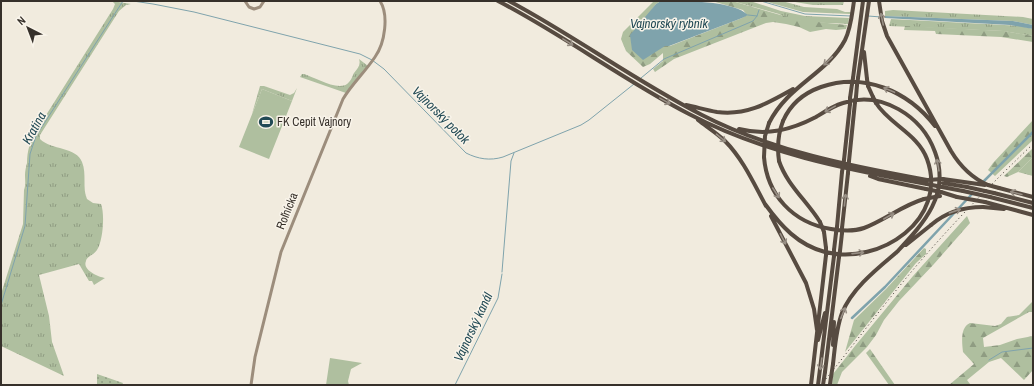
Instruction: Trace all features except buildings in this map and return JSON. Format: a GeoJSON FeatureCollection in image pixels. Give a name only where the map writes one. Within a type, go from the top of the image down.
{"type":"FeatureCollection","features":[{"type":"Feature","properties":{"kind":"highway"},"geometry":{"type":"LineString","coordinates":[[498,1],[538,23],[641,88],[689,114],[722,129],[801,158],[861,172],[963,191],[1033,208]]}},
{"type":"Feature","properties":{"kind":"highway"},"geometry":{"type":"LineString","coordinates":[[509,1],[541,19],[645,84],[724,125],[775,144],[814,156],[927,184],[942,187],[967,187],[1033,202]]}},
{"type":"Feature","properties":{"kind":"highway"},"geometry":{"type":"LineString","coordinates":[[854,1],[848,32],[831,59],[800,84],[777,108],[769,123],[765,136],[764,157],[768,180],[785,206],[802,220],[819,227],[853,231],[883,219],[910,204],[924,199],[942,187],[970,183],[988,185],[1033,197]]}},
{"type":"Feature","properties":{"kind":"highway"},"geometry":{"type":"LineString","coordinates":[[818,383],[834,256],[850,98],[863,1]]}},
{"type":"Feature","properties":{"kind":"highway"},"geometry":{"type":"LineString","coordinates":[[833,364],[839,257],[855,102],[869,1]]}},
{"type":"Feature","properties":{"kind":"highway"},"geometry":{"type":"LineString","coordinates":[[879,1],[882,21],[887,36],[958,162],[975,178],[988,185]]}},
{"type":"Feature","properties":{"kind":"highway"},"geometry":{"type":"LineString","coordinates":[[765,204],[778,222],[794,238],[825,252],[843,254],[866,252],[887,244],[906,232],[920,216],[929,201],[932,184],[926,156],[916,142],[886,116],[876,103],[868,86],[864,62],[864,33]]}},
{"type":"Feature","properties":{"kind":"highway"},"geometry":{"type":"LineString","coordinates":[[811,385],[826,248],[824,232],[820,222],[814,212],[789,181],[779,161],[778,138],[783,121],[794,104],[816,88],[843,81],[856,81],[883,87],[905,98],[922,111],[944,138]]}},
{"type":"Feature","properties":{"kind":"highway"},"geometry":{"type":"LineString","coordinates":[[683,105],[718,112],[742,111],[764,105],[800,84]]}},
{"type":"Feature","properties":{"kind":"highway"},"geometry":{"type":"LineString","coordinates":[[724,125],[755,132],[772,132],[783,130],[804,122],[843,103],[864,99],[891,105],[910,116],[926,133],[932,144],[939,166],[939,187],[936,201],[928,216],[896,253]]}},
{"type":"Feature","properties":{"kind":"highway"},"geometry":{"type":"LineString","coordinates":[[689,114],[724,140],[734,151],[748,173],[806,283],[814,309],[817,330]]}},
{"type":"Feature","properties":{"kind":"highway"},"geometry":{"type":"LineString","coordinates":[[942,187],[957,196],[1033,214]]}},
{"type":"Feature","properties":{"kind":"highway"},"geometry":{"type":"LineString","coordinates":[[830,385],[839,326],[843,312],[848,302],[862,284],[896,253],[946,214],[970,207],[1014,209]]}},
{"type":"Feature","properties":{"kind":"highway"},"geometry":{"type":"LineString","coordinates":[[823,385],[836,291]]}},
{"type":"Feature","properties":{"kind":"highway"},"geometry":{"type":"LineString","coordinates":[[814,355],[829,298]]}},
{"type":"Feature","properties":{"kind":"street"},"geometry":{"type":"LineString","coordinates":[[245,1],[249,7],[254,9],[260,7],[264,1]]}},
{"type":"Feature","properties":{"kind":"street","name":"Roľnícka"},"geometry":{"type":"LineString","coordinates":[[252,385],[255,357],[284,245],[341,102],[373,60],[381,44],[386,21],[385,11],[380,1]]}},
{"type":"Feature","properties":{"kind":"green space"},"geometry":{"type":"Polygon","coordinates":[[[112,1],[131,4],[126,5],[119,11],[40,135],[40,139],[45,143],[69,151],[79,157],[84,171],[87,199],[93,203],[101,204],[103,214],[102,234],[99,246],[96,252],[87,259],[85,264],[88,270],[105,278],[94,285],[92,281],[89,281],[79,264],[39,275],[49,316],[52,342],[64,376],[1,346],[1,294],[23,224],[25,172],[28,150],[31,142],[36,131],[113,9],[115,4],[112,1]]]}},
{"type":"Feature","properties":{"kind":"green space"},"geometry":{"type":"Polygon","coordinates":[[[654,1],[661,1],[656,4],[645,19],[665,46],[670,46],[747,15],[743,10],[712,1],[732,1],[798,20],[847,25],[846,29],[826,29],[810,32],[799,27],[786,24],[773,22],[766,23],[674,59],[655,72],[653,69],[663,61],[663,53],[650,64],[643,67],[626,51],[621,39],[623,32],[654,1]]]}},
{"type":"Feature","properties":{"kind":"green space"},"geometry":{"type":"Polygon","coordinates":[[[732,1],[750,1],[781,11],[805,16],[849,18],[848,24],[795,20],[732,1]]]}},
{"type":"Feature","properties":{"kind":"green space"},"geometry":{"type":"Polygon","coordinates":[[[764,1],[782,1],[804,7],[837,9],[845,12],[851,12],[850,14],[803,12],[764,1]]]}},
{"type":"Feature","properties":{"kind":"green space"},"geometry":{"type":"Polygon","coordinates":[[[795,1],[844,1],[843,5],[813,5],[795,1]]]}},
{"type":"Feature","properties":{"kind":"green space"},"geometry":{"type":"Polygon","coordinates":[[[893,10],[1023,17],[1033,19],[1033,25],[1013,21],[885,16],[885,11],[893,10]]]}},
{"type":"Feature","properties":{"kind":"green space"},"geometry":{"type":"Polygon","coordinates":[[[891,19],[1021,26],[1033,29],[1033,36],[1003,31],[889,26],[891,19]]]}},
{"type":"Feature","properties":{"kind":"green space"},"geometry":{"type":"Polygon","coordinates":[[[905,26],[1004,31],[1033,36],[1033,42],[1001,37],[936,34],[935,31],[904,30],[905,26]]]}},
{"type":"Feature","properties":{"kind":"green space"},"geometry":{"type":"Polygon","coordinates":[[[359,59],[368,66],[346,93],[300,77],[304,74],[332,85],[343,86],[347,84],[359,66],[359,59]]]}},
{"type":"Feature","properties":{"kind":"green space"},"geometry":{"type":"Polygon","coordinates":[[[260,86],[290,95],[294,93],[297,88],[292,101],[262,89],[252,114],[260,86]]]}},
{"type":"Feature","properties":{"kind":"green space","name":"FK Cepit Vajnory"},"geometry":{"type":"Polygon","coordinates":[[[262,89],[292,101],[269,159],[239,147],[262,89]]]}},
{"type":"Feature","properties":{"kind":"green space"},"geometry":{"type":"Polygon","coordinates":[[[1033,120],[1033,140],[995,176],[988,170],[1033,120]]]}},
{"type":"Feature","properties":{"kind":"green space"},"geometry":{"type":"Polygon","coordinates":[[[1033,148],[1033,157],[1018,172],[1007,177],[1004,176],[1033,148]]]}},
{"type":"Feature","properties":{"kind":"green space"},"geometry":{"type":"Polygon","coordinates":[[[1033,157],[1033,176],[1018,172],[1033,157]]]}},
{"type":"Feature","properties":{"kind":"green space"},"geometry":{"type":"Polygon","coordinates":[[[967,216],[970,223],[899,301],[884,320],[876,335],[867,347],[842,372],[837,385],[832,385],[833,374],[855,346],[913,276],[967,216]]]}},
{"type":"Feature","properties":{"kind":"green space"},"geometry":{"type":"Polygon","coordinates":[[[924,248],[926,249],[926,254],[916,263],[845,352],[854,320],[886,289],[924,248]]]}},
{"type":"Feature","properties":{"kind":"green space"},"geometry":{"type":"Polygon","coordinates":[[[1033,301],[1033,312],[1029,312],[983,338],[984,347],[1000,345],[1017,339],[1033,336],[1033,370],[1024,380],[1001,358],[989,362],[967,380],[970,384],[969,385],[949,385],[974,364],[963,352],[962,336],[967,325],[970,323],[995,326],[1001,324],[1007,317],[1019,315],[1033,301]]]}},
{"type":"Feature","properties":{"kind":"green space"},"geometry":{"type":"Polygon","coordinates":[[[870,349],[895,385],[889,385],[866,353],[870,349]]]}},
{"type":"Feature","properties":{"kind":"green space"},"geometry":{"type":"Polygon","coordinates":[[[330,358],[362,363],[351,369],[348,381],[349,385],[326,385],[330,358]]]}},
{"type":"Feature","properties":{"kind":"green space"},"geometry":{"type":"Polygon","coordinates":[[[97,374],[123,383],[122,385],[97,385],[97,374]]]}},
{"type":"Feature","properties":{"kind":"water","name":"Vajnorský rybník"},"geometry":{"type":"Polygon","coordinates":[[[661,1],[694,1],[720,4],[731,6],[748,15],[669,46],[665,46],[643,60],[632,50],[630,35],[656,4],[661,1]]]}},
{"type":"Feature","properties":{"kind":"water"},"geometry":{"type":"Polygon","coordinates":[[[885,16],[1013,21],[1033,25],[1033,29],[1010,25],[885,18],[885,16]]]}},
{"type":"Feature","properties":{"kind":"waterway","name":"Kratina"},"geometry":{"type":"LineString","coordinates":[[1,305],[25,226],[30,154],[36,136],[123,1]]}},
{"type":"Feature","properties":{"kind":"waterway","name":"Vajnorský potok"},"geometry":{"type":"LineString","coordinates":[[133,1],[194,12],[360,54],[372,60],[384,69],[466,153],[484,159],[503,157],[581,125],[634,84]]}},
{"type":"Feature","properties":{"kind":"waterway"},"geometry":{"type":"LineString","coordinates":[[761,1],[805,14],[851,16]]}},
{"type":"Feature","properties":{"kind":"waterway","name":"Vajnorský potok"},"geometry":{"type":"LineString","coordinates":[[641,78],[664,59],[753,21],[759,10]]}},
{"type":"Feature","properties":{"kind":"waterway","name":"Vajnorský potok"},"geometry":{"type":"LineString","coordinates":[[748,15],[757,16]]}},
{"type":"Feature","properties":{"kind":"waterway"},"geometry":{"type":"LineString","coordinates":[[868,16],[881,17]]}},
{"type":"Feature","properties":{"kind":"waterway"},"geometry":{"type":"LineString","coordinates":[[982,183],[1033,132]]}},
{"type":"Feature","properties":{"kind":"waterway","name":"Vajnorský kanál"},"geometry":{"type":"LineString","coordinates":[[502,272],[511,161],[514,153]]}},
{"type":"Feature","properties":{"kind":"waterway"},"geometry":{"type":"LineString","coordinates":[[852,318],[885,287],[972,194]]}},
{"type":"Feature","properties":{"kind":"waterway","name":"Vajnorský kanál"},"geometry":{"type":"LineString","coordinates":[[455,385],[498,298],[502,274]]}},
{"type":"Feature","properties":{"kind":"waterway"},"geometry":{"type":"LineString","coordinates":[[989,360],[1002,352],[1033,348]]}},
{"type":"Feature","properties":{"kind":"railway"},"geometry":{"type":"LineString","coordinates":[[821,385],[926,254],[1002,174],[1033,144]]}},
{"type":"Feature","properties":{"kind":"place","name":"FK Cepit Vajnory"},"geometry":{"type":"Point","coordinates":[266,122]}}]}
